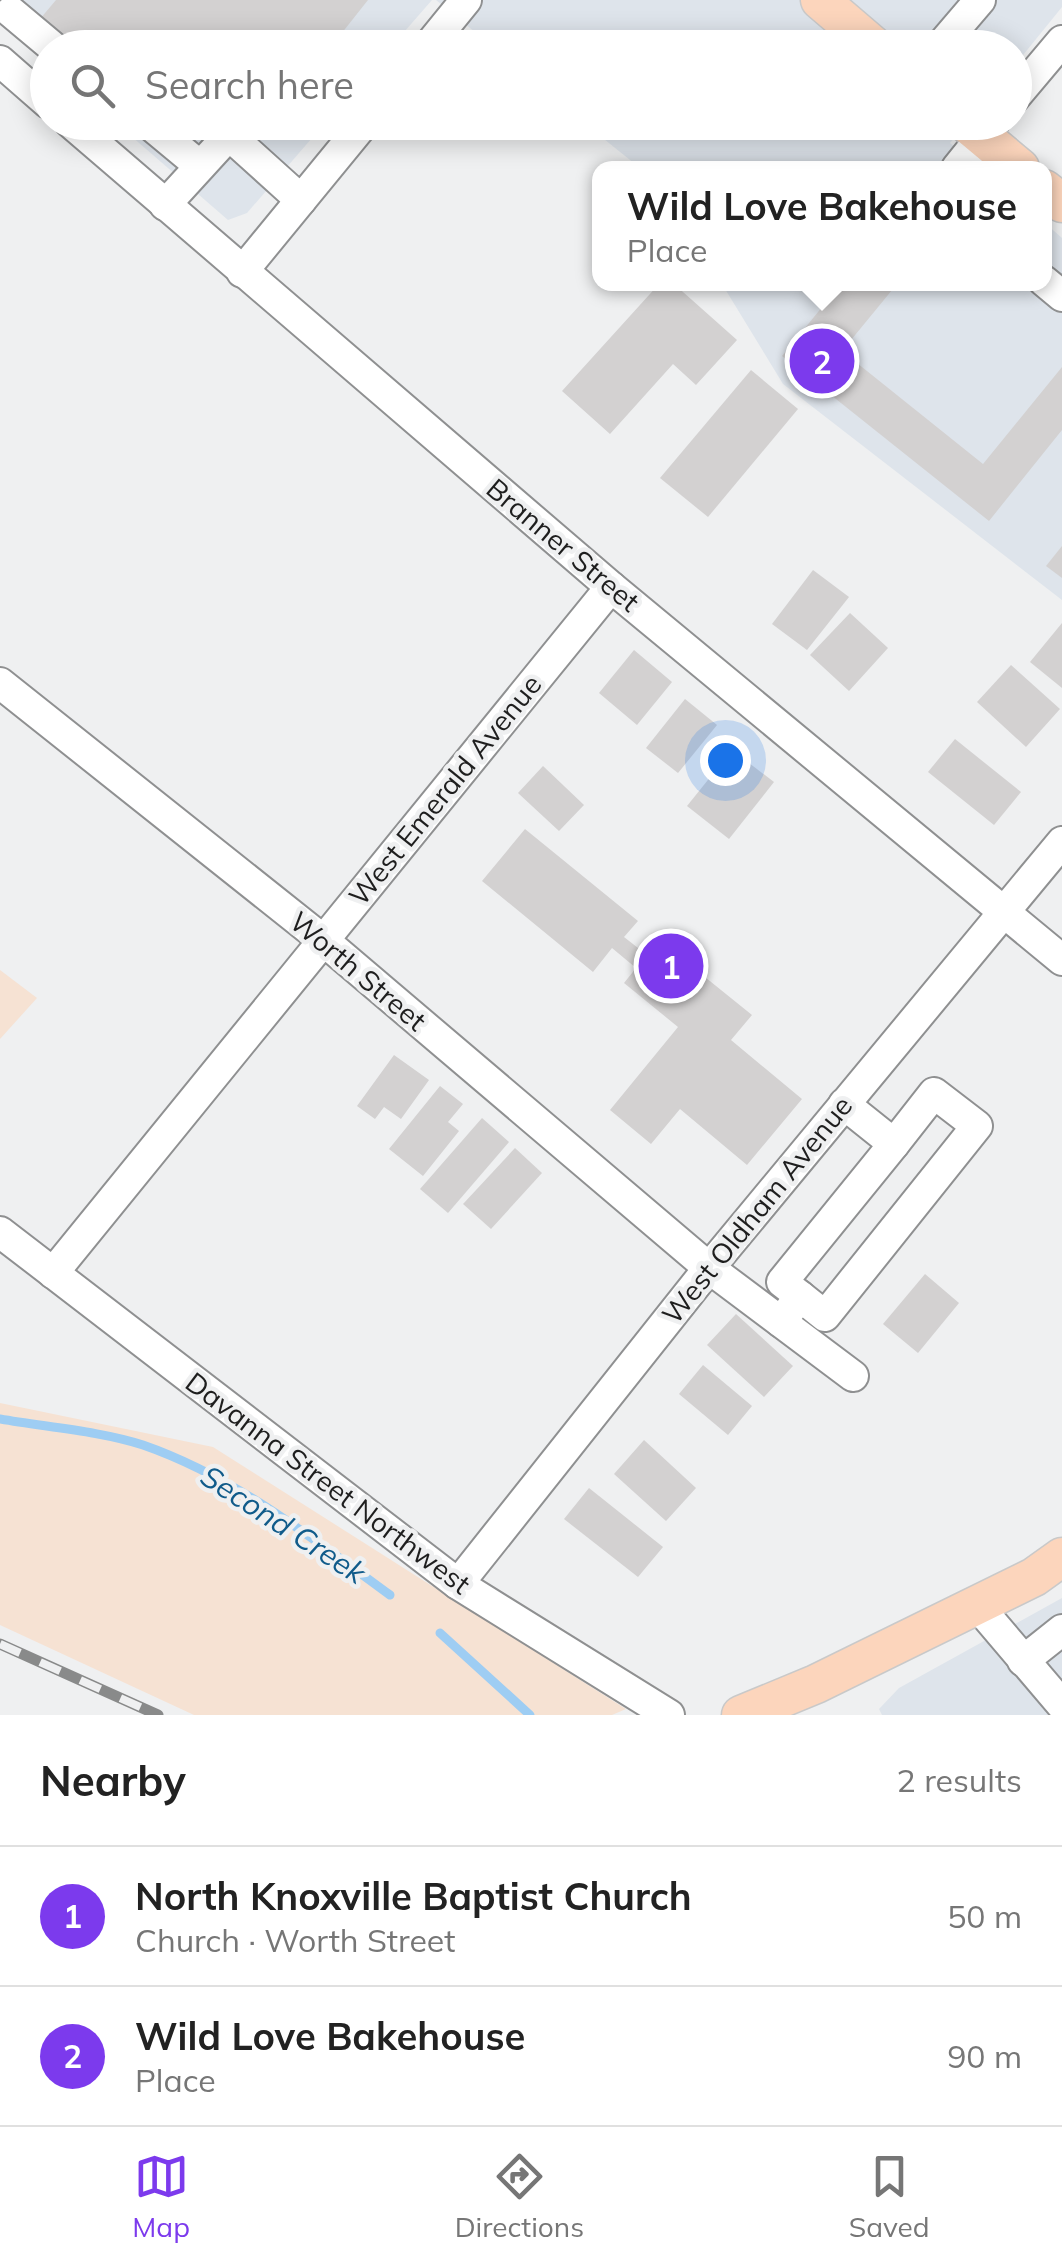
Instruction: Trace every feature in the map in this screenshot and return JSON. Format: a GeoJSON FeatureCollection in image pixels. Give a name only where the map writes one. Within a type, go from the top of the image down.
{"type":"FeatureCollection","features":[{"type":"Feature","properties":{"kind":"main road"},"geometry":{"type":"LineString","coordinates":[[828,2],[857,30]]}},
{"type":"Feature","properties":{"kind":"main road"},"geometry":{"type":"LineString","coordinates":[[993,140],[1013,161]]}},
{"type":"Feature","properties":{"kind":"main road"},"geometry":{"type":"LineString","coordinates":[[742,1715],[816,1684],[1034,1577],[1062,1556]]}},
{"type":"Feature","properties":{"kind":"street"},"geometry":{"type":"LineString","coordinates":[[442,30],[466,0]]}},
{"type":"Feature","properties":{"kind":"street"},"geometry":{"type":"LineString","coordinates":[[954,30],[980,0]]}},
{"type":"Feature","properties":{"kind":"street"},"geometry":{"type":"LineString","coordinates":[[7,12],[30,30]]}},
{"type":"Feature","properties":{"kind":"street"},"geometry":{"type":"LineString","coordinates":[[1032,77],[1062,41]]}},
{"type":"Feature","properties":{"kind":"street"},"geometry":{"type":"LineString","coordinates":[[0,61],[30,87]]}},
{"type":"Feature","properties":{"kind":"street","name":"Branner Street"},"geometry":{"type":"LineString","coordinates":[[91,140],[611,587],[1062,960]]}},
{"type":"Feature","properties":{"kind":"street"},"geometry":{"type":"LineString","coordinates":[[168,140],[200,166]]}},
{"type":"Feature","properties":{"kind":"street"},"geometry":{"type":"LineString","coordinates":[[165,205],[224,140]]}},
{"type":"Feature","properties":{"kind":"street"},"geometry":{"type":"LineString","coordinates":[[235,140],[301,200]]}},
{"type":"Feature","properties":{"kind":"street"},"geometry":{"type":"LineString","coordinates":[[242,272],[350,140]]}},
{"type":"Feature","properties":{"kind":"street","name":"West Emerald Avenue"},"geometry":{"type":"LineString","coordinates":[[52,1272],[611,587]]}},
{"type":"Feature","properties":{"kind":"street","name":"Worth Street"},"geometry":{"type":"LineString","coordinates":[[0,683],[323,940],[709,1268],[853,1376]]}},
{"type":"Feature","properties":{"kind":"street","name":"West Oldham Avenue"},"geometry":{"type":"LineString","coordinates":[[458,1584],[709,1268],[1062,842]]}},
{"type":"Feature","properties":{"kind":"street"},"geometry":{"type":"LineString","coordinates":[[934,1093],[977,1126],[824,1316],[782,1282],[894,1144],[934,1093]]}},
{"type":"Feature","properties":{"kind":"street"},"geometry":{"type":"LineString","coordinates":[[844,1104],[894,1144]]}},
{"type":"Feature","properties":{"kind":"street","name":"Davanna Street Northwest"},"geometry":{"type":"LineString","coordinates":[[0,1232],[458,1584],[670,1715]]}},
{"type":"Feature","properties":{"kind":"street"},"geometry":{"type":"LineString","coordinates":[[782,1322],[800,1296]]}},
{"type":"Feature","properties":{"kind":"street"},"geometry":{"type":"LineString","coordinates":[[976,1605],[1059,1697]]}},
{"type":"Feature","properties":{"kind":"street"},"geometry":{"type":"LineString","coordinates":[[1023,1660],[1062,1630]]}},
{"type":"Feature","properties":{"kind":"shaded area"},"geometry":{"type":"Polygon","coordinates":[[[0,0],[432,0],[406,30],[30,30],[30,48],[0,22],[0,0]]]}},
{"type":"Feature","properties":{"kind":"shaded area"},"geometry":{"type":"Polygon","coordinates":[[[436,0],[1062,0],[1062,7],[1032,44],[1032,30],[472,30],[436,0]]]}},
{"type":"Feature","properties":{"kind":"shaded area"},"geometry":{"type":"Polygon","coordinates":[[[136,140],[310,140],[247,213],[228,220],[136,140]]]}},
{"type":"Feature","properties":{"kind":"shaded area"},"geometry":{"type":"Polygon","coordinates":[[[605,140],[953,140],[950,143],[971,161],[631,161],[605,140]]]}},
{"type":"Feature","properties":{"kind":"shaded area"},"geometry":{"type":"Polygon","coordinates":[[[1052,229],[1062,238],[1062,600],[783,384],[726,291],[1052,291],[1052,229]]]}},
{"type":"Feature","properties":{"kind":"shaded area"},"geometry":{"type":"Polygon","coordinates":[[[0,970],[37,998],[0,1039],[0,970]]]}},
{"type":"Feature","properties":{"kind":"shaded area"},"geometry":{"type":"Polygon","coordinates":[[[0,1403],[213,1447],[626,1709],[612,1715],[194,1715],[0,1625],[0,1403]]]}},
{"type":"Feature","properties":{"kind":"shaded area"},"geometry":{"type":"Polygon","coordinates":[[[1062,1598],[1062,1715],[882,1715],[879,1709],[899,1688],[1062,1598]]]}},
{"type":"Feature","properties":{"kind":"building"},"geometry":{"type":"Polygon","coordinates":[[[56,0],[368,0],[344,30],[54,30],[40,19],[56,0]]]}},
{"type":"Feature","properties":{"kind":"building"},"geometry":{"type":"Polygon","coordinates":[[[653,291],[682,291],[737,340],[696,385],[673,364],[610,434],[562,391],[653,291]]]}},
{"type":"Feature","properties":{"kind":"building"},"geometry":{"type":"Polygon","coordinates":[[[835,291],[891,291],[842,351],[983,464],[1062,367],[1062,430],[989,521],[782,356],[835,291]]]}},
{"type":"Feature","properties":{"kind":"building"},"geometry":{"type":"Polygon","coordinates":[[[751,370],[798,409],[708,517],[660,478],[751,370]]]}},
{"type":"Feature","properties":{"kind":"building"},"geometry":{"type":"Polygon","coordinates":[[[1062,546],[1062,578],[1046,566],[1062,546]]]}},
{"type":"Feature","properties":{"kind":"building"},"geometry":{"type":"Polygon","coordinates":[[[813,570],[849,597],[807,650],[772,624],[813,570]]]}},
{"type":"Feature","properties":{"kind":"building"},"geometry":{"type":"Polygon","coordinates":[[[850,613],[888,648],[849,691],[810,655],[850,613]]]}},
{"type":"Feature","properties":{"kind":"building"},"geometry":{"type":"Polygon","coordinates":[[[1062,623],[1062,688],[1030,662],[1062,623]]]}},
{"type":"Feature","properties":{"kind":"building"},"geometry":{"type":"Polygon","coordinates":[[[634,650],[672,682],[637,725],[599,693],[634,650]]]}},
{"type":"Feature","properties":{"kind":"building"},"geometry":{"type":"Polygon","coordinates":[[[1011,665],[1060,709],[1026,747],[977,702],[1011,665]]]}},
{"type":"Feature","properties":{"kind":"building"},"geometry":{"type":"Polygon","coordinates":[[[685,699],[717,725],[678,773],[646,748],[685,699]]]}},
{"type":"Feature","properties":{"kind":"building"},"geometry":{"type":"Polygon","coordinates":[[[955,739],[1021,792],[994,825],[928,772],[955,739]]]}},
{"type":"Feature","properties":{"kind":"building"},"geometry":{"type":"Polygon","coordinates":[[[732,750],[774,782],[729,839],[687,806],[732,750]]]}},
{"type":"Feature","properties":{"kind":"building"},"geometry":{"type":"Polygon","coordinates":[[[543,766],[584,805],[559,831],[518,793],[543,766]]]}},
{"type":"Feature","properties":{"kind":"building"},"geometry":{"type":"Polygon","coordinates":[[[525,829],[638,921],[624,937],[647,955],[659,940],[752,1015],[731,1040],[802,1099],[747,1165],[680,1109],[651,1144],[610,1110],[678,1027],[624,983],[636,968],[612,948],[593,972],[482,881],[525,829]]]}},
{"type":"Feature","properties":{"kind":"building"},"geometry":{"type":"Polygon","coordinates":[[[394,1055],[429,1080],[401,1119],[384,1107],[375,1119],[357,1106],[394,1055]]]}},
{"type":"Feature","properties":{"kind":"building"},"geometry":{"type":"Polygon","coordinates":[[[440,1086],[463,1104],[448,1122],[459,1131],[423,1176],[389,1149],[440,1086]]]}},
{"type":"Feature","properties":{"kind":"building"},"geometry":{"type":"Polygon","coordinates":[[[482,1118],[509,1142],[448,1213],[420,1189],[482,1118]]]}},
{"type":"Feature","properties":{"kind":"building"},"geometry":{"type":"Polygon","coordinates":[[[515,1148],[542,1173],[491,1229],[463,1204],[515,1148]]]}},
{"type":"Feature","properties":{"kind":"building"},"geometry":{"type":"Polygon","coordinates":[[[925,1274],[959,1303],[918,1353],[883,1324],[925,1274]]]}},
{"type":"Feature","properties":{"kind":"building"},"geometry":{"type":"Polygon","coordinates":[[[736,1314],[793,1366],[764,1397],[707,1345],[736,1314]]]}},
{"type":"Feature","properties":{"kind":"building"},"geometry":{"type":"Polygon","coordinates":[[[703,1365],[752,1406],[728,1435],[679,1394],[703,1365]]]}},
{"type":"Feature","properties":{"kind":"building"},"geometry":{"type":"Polygon","coordinates":[[[644,1440],[696,1488],[666,1521],[614,1474],[644,1440]]]}},
{"type":"Feature","properties":{"kind":"building"},"geometry":{"type":"Polygon","coordinates":[[[589,1488],[663,1547],[638,1577],[564,1519],[589,1488]]]}},
{"type":"Feature","properties":{"kind":"waterway","name":"Second Creek"},"geometry":{"type":"LineString","coordinates":[[0,1419],[109,1436],[177,1458],[241,1491],[390,1595]]}},
{"type":"Feature","properties":{"kind":"waterway","name":"Second Creek"},"geometry":{"type":"LineString","coordinates":[[440,1633],[530,1715]]}},
{"type":"Feature","properties":{"kind":"railway"},"geometry":{"type":"LineString","coordinates":[[0,1644],[158,1715]]}},
{"type":"Feature","properties":{"kind":"place","name":"Wild Love Bakehouse"},"geometry":{"type":"Point","coordinates":[822,361]}},
{"type":"Feature","properties":{"kind":"place","name":"North Knoxville Baptist Church"},"geometry":{"type":"Point","coordinates":[671,966]}}]}
